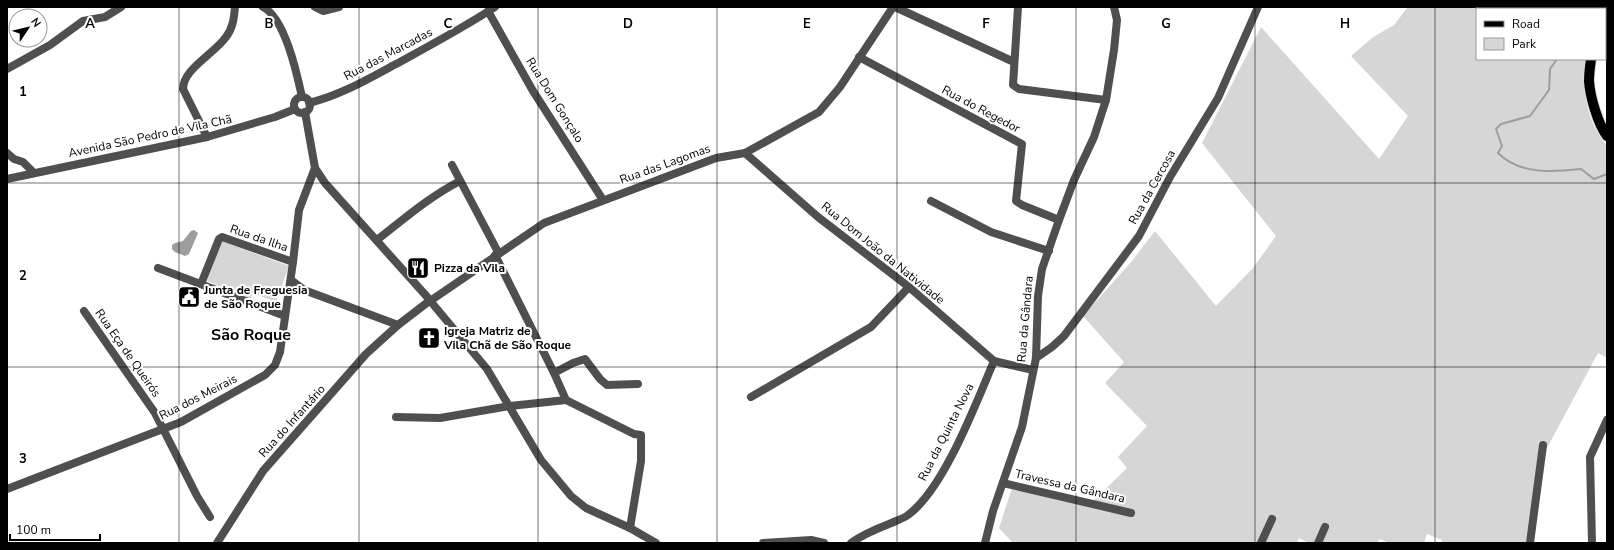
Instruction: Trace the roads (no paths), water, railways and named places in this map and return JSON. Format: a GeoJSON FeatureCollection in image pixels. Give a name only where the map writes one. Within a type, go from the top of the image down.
{"type":"FeatureCollection","features":[{"type":"Feature","properties":{"kind":"main road"},"geometry":{"type":"LineString","coordinates":[[1591,60],[1589,82],[1594,105],[1606,132]]}},
{"type":"Feature","properties":{"kind":"street"},"geometry":{"type":"LineString","coordinates":[[7,69],[50,45],[83,21],[105,17],[121,7]]}},
{"type":"Feature","properties":{"kind":"street"},"geometry":{"type":"LineString","coordinates":[[232,7],[243,7]]}},
{"type":"Feature","properties":{"kind":"street"},"geometry":{"type":"LineString","coordinates":[[207,137],[183,89],[183,82],[189,73],[218,48],[227,36],[233,23],[236,7]]}},
{"type":"Feature","properties":{"kind":"street"},"geometry":{"type":"LineString","coordinates":[[262,7],[271,13],[285,39],[294,61],[302,97]]}},
{"type":"Feature","properties":{"kind":"street"},"geometry":{"type":"LineString","coordinates":[[315,7],[323,11],[339,7]]}},
{"type":"Feature","properties":{"kind":"street"},"geometry":{"type":"LineString","coordinates":[[894,7],[1014,62]]}},
{"type":"Feature","properties":{"kind":"street","name":"Rua das Lagomas"},"geometry":{"type":"LineString","coordinates":[[430,301],[544,223],[564,214],[716,158],[745,153],[819,112],[840,87],[894,7]]}},
{"type":"Feature","properties":{"kind":"street"},"geometry":{"type":"LineString","coordinates":[[1018,7],[1013,85],[1019,89],[1106,100]]}},
{"type":"Feature","properties":{"kind":"street","name":"Rua da Gândara"},"geometry":{"type":"LineString","coordinates":[[985,543],[1022,427],[1036,358],[1038,296],[1042,269],[1074,180],[1094,137],[1106,100],[1117,20],[1114,7]]}},
{"type":"Feature","properties":{"kind":"street","name":"Rua da Cercosa"},"geometry":{"type":"LineString","coordinates":[[1036,358],[1052,347],[1064,336],[1139,236],[1170,177],[1218,98],[1258,7]]}},
{"type":"Feature","properties":{"kind":"street","name":"Rua das Marcadas"},"geometry":{"type":"LineString","coordinates":[[310,103],[338,94],[360,84],[425,49],[491,9]]}},
{"type":"Feature","properties":{"kind":"street","name":"Rua Dom Gonçalo"},"geometry":{"type":"LineString","coordinates":[[491,9],[533,91],[604,200]]}},
{"type":"Feature","properties":{"kind":"street","name":"Rua do Regedor"},"geometry":{"type":"LineString","coordinates":[[859,57],[1022,144],[1016,201],[1022,206],[1059,220]]}},
{"type":"Feature","properties":{"kind":"street"},"geometry":{"type":"LineString","coordinates":[[302,97],[307,99],[310,103],[309,108],[305,112],[299,112],[295,109],[295,101],[302,97]]}},
{"type":"Feature","properties":{"kind":"street","name":"Avenida São Pedro de Vila Chã"},"geometry":{"type":"LineString","coordinates":[[7,179],[207,137],[248,126],[295,109]]}},
{"type":"Feature","properties":{"kind":"street"},"geometry":{"type":"LineString","coordinates":[[305,112],[315,168],[325,183],[377,240],[487,369],[541,460],[571,496],[586,508],[630,528],[656,543]]}},
{"type":"Feature","properties":{"kind":"street"},"geometry":{"type":"LineString","coordinates":[[7,153],[14,159],[23,162],[34,173]]}},
{"type":"Feature","properties":{"kind":"street","name":"Rua Dom João da Natividade"},"geometry":{"type":"LineString","coordinates":[[745,153],[818,217],[909,287],[994,361],[1033,370]]}},
{"type":"Feature","properties":{"kind":"street"},"geometry":{"type":"LineString","coordinates":[[452,165],[497,254],[566,400]]}},
{"type":"Feature","properties":{"kind":"street","name":"Rua dos Meirais"},"geometry":{"type":"LineString","coordinates":[[7,489],[181,422],[265,375],[275,365],[280,352],[299,210],[315,168]]}},
{"type":"Feature","properties":{"kind":"street"},"geometry":{"type":"LineString","coordinates":[[377,240],[428,200],[460,181]]}},
{"type":"Feature","properties":{"kind":"street"},"geometry":{"type":"LineString","coordinates":[[310,182],[325,183]]}},
{"type":"Feature","properties":{"kind":"street"},"geometry":{"type":"LineString","coordinates":[[931,201],[992,232],[1049,251]]}},
{"type":"Feature","properties":{"kind":"street","name":"Rua da Ilha"},"geometry":{"type":"LineString","coordinates":[[201,284],[218,239],[222,236],[293,262]]}},
{"type":"Feature","properties":{"kind":"street"},"geometry":{"type":"LineString","coordinates":[[158,268],[285,316]]}},
{"type":"Feature","properties":{"kind":"street"},"geometry":{"type":"LineString","coordinates":[[290,285],[398,326]]}},
{"type":"Feature","properties":{"kind":"street"},"geometry":{"type":"LineString","coordinates":[[751,397],[871,327],[909,287]]}},
{"type":"Feature","properties":{"kind":"street","name":"Rua do Infantário"},"geometry":{"type":"LineString","coordinates":[[216,543],[264,471],[366,354],[430,301]]}},
{"type":"Feature","properties":{"kind":"street","name":"Rua Eça de Queirós"},"geometry":{"type":"LineString","coordinates":[[84,312],[155,413],[210,517]]}},
{"type":"Feature","properties":{"kind":"street"},"geometry":{"type":"LineString","coordinates":[[554,373],[573,363],[586,359],[600,379],[607,385],[638,384]]}},
{"type":"Feature","properties":{"kind":"street","name":"Rua da Quinta Nova"},"geometry":{"type":"LineString","coordinates":[[851,543],[876,529],[907,516],[916,509],[928,495],[945,468],[969,419],[994,361]]}},
{"type":"Feature","properties":{"kind":"street"},"geometry":{"type":"LineString","coordinates":[[396,417],[440,418],[510,406],[566,400],[634,434],[641,435],[641,460],[630,528]]}},
{"type":"Feature","properties":{"kind":"street"},"geometry":{"type":"LineString","coordinates":[[1592,543],[1590,457],[1607,420]]}},
{"type":"Feature","properties":{"kind":"street"},"geometry":{"type":"LineString","coordinates":[[1530,543],[1543,445]]}},
{"type":"Feature","properties":{"kind":"street","name":"Travessa da Gândara"},"geometry":{"type":"LineString","coordinates":[[1003,483],[1130,513]]}},
{"type":"Feature","properties":{"kind":"street"},"geometry":{"type":"LineString","coordinates":[[1261,543],[1272,519]]}},
{"type":"Feature","properties":{"kind":"street"},"geometry":{"type":"LineString","coordinates":[[1318,543],[1325,527]]}},
{"type":"Feature","properties":{"kind":"street"},"geometry":{"type":"LineString","coordinates":[[763,543],[811,540],[824,543]]}},
{"type":"Feature","properties":{"kind":"waterway"},"geometry":{"type":"LineString","coordinates":[[1556,60],[1550,69],[1549,90],[1530,116],[1501,124],[1496,129],[1502,146],[1498,153],[1516,165],[1527,169],[1548,171],[1581,169],[1594,179],[1607,174]]}},
{"type":"Feature","properties":{"kind":"place","name":"Pizza da Vila"},"geometry":{"type":"Point","coordinates":[418,268]}},
{"type":"Feature","properties":{"kind":"place","name":"Junta de Freguesia de São Roque"},"geometry":{"type":"Point","coordinates":[189,297]}},
{"type":"Feature","properties":{"kind":"place","name":"Igreja Matriz de Vila Chã de São Roque"},"geometry":{"type":"Point","coordinates":[429,338]}},
{"type":"Feature","properties":{"kind":"district","name":"São Roque"},"geometry":{"type":"Point","coordinates":[251,335]}}]}
